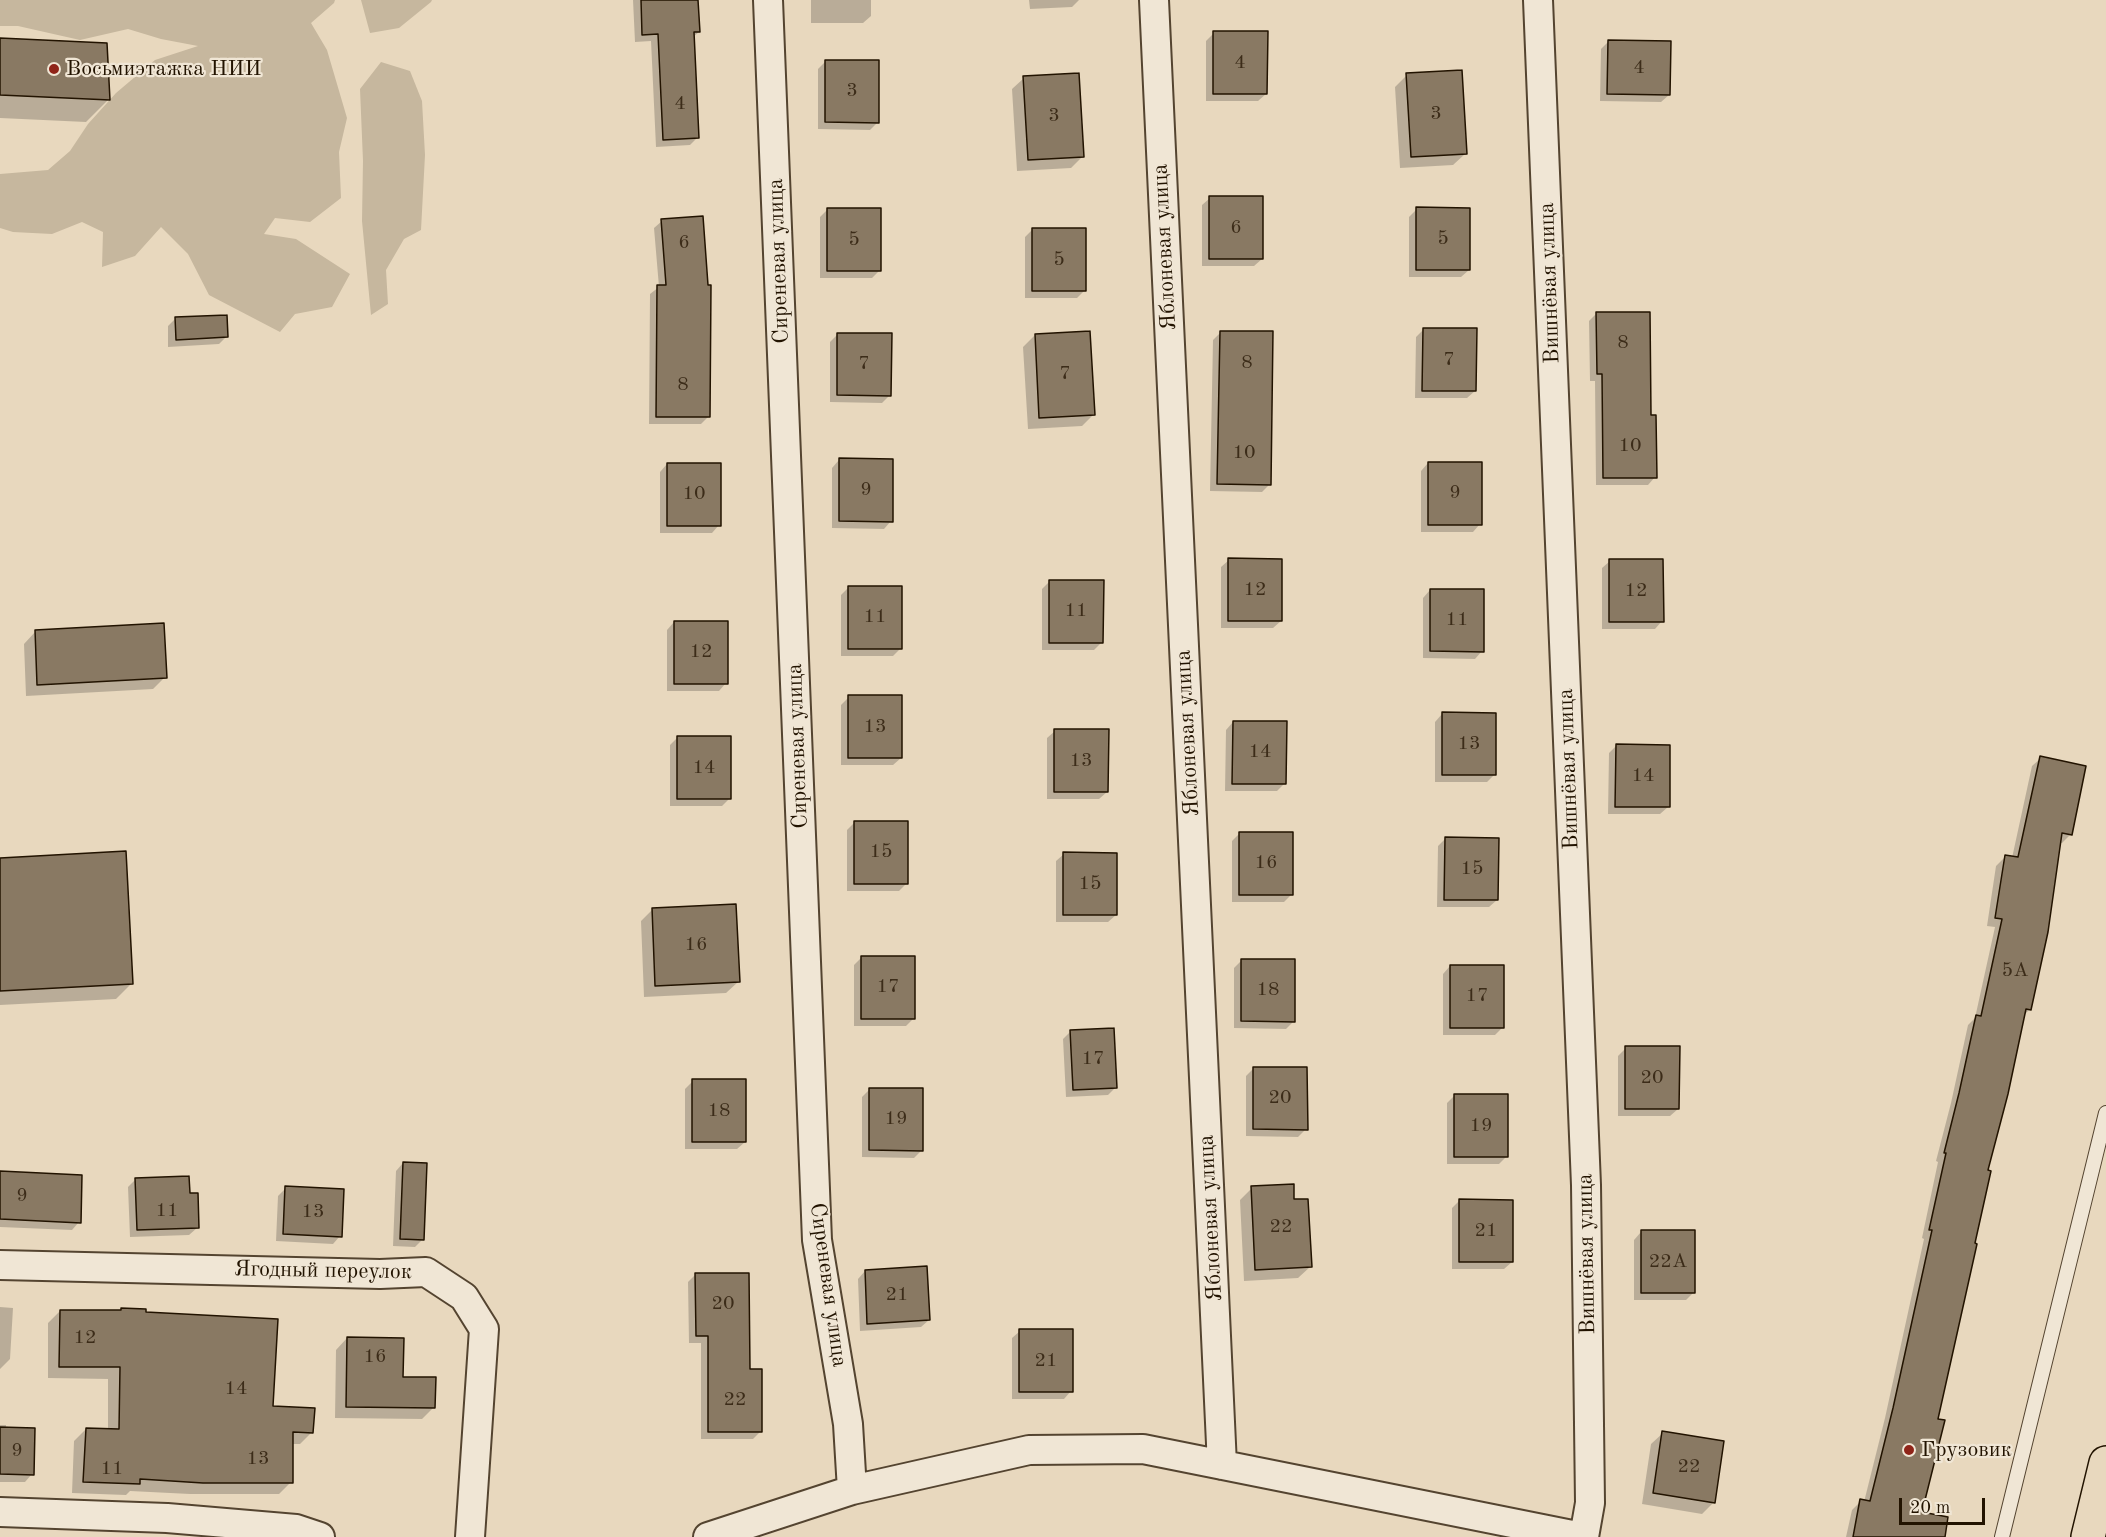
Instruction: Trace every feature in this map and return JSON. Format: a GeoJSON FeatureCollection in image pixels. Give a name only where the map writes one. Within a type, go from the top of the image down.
{"type":"FeatureCollection","features":[{"type":"Feature","properties":{"kind":"highway"},"geometry":{"type":"LineString","coordinates":[[2088,1537],[2106,1463]]}},
{"type":"Feature","properties":{"kind":"street","name":"Сиреневая улица"},"geometry":{"type":"LineString","coordinates":[[768,0],[817,1240],[848,1424],[852,1490]]}},
{"type":"Feature","properties":{"kind":"street","name":"Яблоневая улица"},"geometry":{"type":"LineString","coordinates":[[1154,0],[1222,1465]]}},
{"type":"Feature","properties":{"kind":"street","name":"Вишнёвая улица"},"geometry":{"type":"LineString","coordinates":[[1538,0],[1586,1185],[1590,1503],[1583,1537]]}},
{"type":"Feature","properties":{"kind":"street","name":"Ягодный переулок"},"geometry":{"type":"LineString","coordinates":[[0,1265],[380,1274],[426,1272],[464,1297],[484,1329],[470,1537]]}},
{"type":"Feature","properties":{"kind":"street"},"geometry":{"type":"LineString","coordinates":[[708,1537],[773,1521],[852,1490],[1029,1450],[1143,1449],[1583,1537]]}},
{"type":"Feature","properties":{"kind":"street"},"geometry":{"type":"LineString","coordinates":[[0,1512],[166,1518],[296,1529],[320,1537]]}},
{"type":"Feature","properties":{"kind":"lane"},"geometry":{"type":"LineString","coordinates":[[2002,1537],[2106,1113]]}},
{"type":"Feature","properties":{"kind":"shaded area"},"geometry":{"type":"Polygon","coordinates":[[[0,0],[335,0],[311,23],[327,50],[347,118],[339,152],[341,198],[310,222],[275,218],[264,234],[296,239],[350,274],[332,307],[295,314],[280,332],[209,295],[188,254],[161,227],[135,256],[102,267],[103,232],[82,222],[52,234],[13,232],[0,228],[0,174],[48,170],[70,151],[88,124],[116,93],[155,60],[198,46],[161,39],[128,29],[80,40],[18,26],[0,26],[0,0]]]}},
{"type":"Feature","properties":{"kind":"shaded area"},"geometry":{"type":"Polygon","coordinates":[[[361,0],[432,0],[399,28],[370,33],[361,0]]]}},
{"type":"Feature","properties":{"kind":"shaded area"},"geometry":{"type":"Polygon","coordinates":[[[381,62],[410,71],[422,101],[425,155],[421,230],[404,239],[386,270],[388,304],[371,315],[362,221],[363,161],[360,89],[381,62]]]}},
{"type":"Feature","properties":{"kind":"building"},"geometry":{"type":"Polygon","coordinates":[[[641,0],[698,0],[700,32],[694,32],[699,138],[663,140],[658,34],[642,35],[641,0]]]}},
{"type":"Feature","properties":{"kind":"building"},"geometry":{"type":"Polygon","coordinates":[[[1213,31],[1268,31],[1267,94],[1213,94],[1213,31]]]}},
{"type":"Feature","properties":{"kind":"building","name":"Восьмиэтажка НИИ"},"geometry":{"type":"Polygon","coordinates":[[[0,38],[107,43],[110,100],[0,95],[0,38]]]}},
{"type":"Feature","properties":{"kind":"building"},"geometry":{"type":"Polygon","coordinates":[[[1608,40],[1671,41],[1670,95],[1607,94],[1608,40]]]}},
{"type":"Feature","properties":{"kind":"building"},"geometry":{"type":"Polygon","coordinates":[[[825,60],[879,60],[879,123],[825,122],[825,60]]]}},
{"type":"Feature","properties":{"kind":"building"},"geometry":{"type":"Polygon","coordinates":[[[1462,70],[1467,154],[1411,157],[1406,73],[1462,70]]]}},
{"type":"Feature","properties":{"kind":"building"},"geometry":{"type":"Polygon","coordinates":[[[1079,73],[1084,157],[1028,160],[1023,76],[1079,73]]]}},
{"type":"Feature","properties":{"kind":"building"},"geometry":{"type":"Polygon","coordinates":[[[1209,196],[1263,196],[1263,259],[1209,259],[1209,196]]]}},
{"type":"Feature","properties":{"kind":"building"},"geometry":{"type":"Polygon","coordinates":[[[1416,207],[1470,208],[1470,270],[1416,270],[1416,207]]]}},
{"type":"Feature","properties":{"kind":"building"},"geometry":{"type":"Polygon","coordinates":[[[827,208],[881,208],[881,271],[827,271],[827,208]]]}},
{"type":"Feature","properties":{"kind":"building"},"geometry":{"type":"Polygon","coordinates":[[[703,216],[708,285],[711,285],[710,417],[656,417],[657,285],[666,285],[661,219],[703,216]]]}},
{"type":"Feature","properties":{"kind":"building"},"geometry":{"type":"Polygon","coordinates":[[[1032,228],[1086,228],[1086,291],[1032,291],[1032,228]]]}},
{"type":"Feature","properties":{"kind":"building"},"geometry":{"type":"Polygon","coordinates":[[[1596,312],[1650,312],[1651,415],[1656,415],[1657,478],[1603,478],[1602,374],[1597,374],[1596,312]]]}},
{"type":"Feature","properties":{"kind":"building"},"geometry":{"type":"Polygon","coordinates":[[[227,315],[228,337],[176,340],[175,317],[227,315]]]}},
{"type":"Feature","properties":{"kind":"building"},"geometry":{"type":"Polygon","coordinates":[[[1423,328],[1477,328],[1476,391],[1422,391],[1423,328]]]}},
{"type":"Feature","properties":{"kind":"building"},"geometry":{"type":"Polygon","coordinates":[[[1090,331],[1095,415],[1039,418],[1035,334],[1090,331]]]}},
{"type":"Feature","properties":{"kind":"building"},"geometry":{"type":"Polygon","coordinates":[[[1220,331],[1273,331],[1271,485],[1217,484],[1220,331]]]}},
{"type":"Feature","properties":{"kind":"building"},"geometry":{"type":"Polygon","coordinates":[[[837,333],[892,333],[891,396],[837,395],[837,333]]]}},
{"type":"Feature","properties":{"kind":"building"},"geometry":{"type":"Polygon","coordinates":[[[839,458],[893,459],[893,522],[839,521],[839,458]]]}},
{"type":"Feature","properties":{"kind":"building"},"geometry":{"type":"Polygon","coordinates":[[[1428,462],[1482,462],[1482,525],[1428,525],[1428,462]]]}},
{"type":"Feature","properties":{"kind":"building"},"geometry":{"type":"Polygon","coordinates":[[[667,463],[721,463],[721,526],[667,526],[667,463]]]}},
{"type":"Feature","properties":{"kind":"building"},"geometry":{"type":"Polygon","coordinates":[[[1228,558],[1282,559],[1282,621],[1228,621],[1228,558]]]}},
{"type":"Feature","properties":{"kind":"building"},"geometry":{"type":"Polygon","coordinates":[[[1609,559],[1663,559],[1664,622],[1609,622],[1609,559]]]}},
{"type":"Feature","properties":{"kind":"building"},"geometry":{"type":"Polygon","coordinates":[[[1049,580],[1104,580],[1103,643],[1049,643],[1049,580]]]}},
{"type":"Feature","properties":{"kind":"building"},"geometry":{"type":"Polygon","coordinates":[[[848,586],[902,586],[902,649],[848,649],[848,586]]]}},
{"type":"Feature","properties":{"kind":"building"},"geometry":{"type":"Polygon","coordinates":[[[1430,589],[1484,589],[1484,652],[1430,651],[1430,589]]]}},
{"type":"Feature","properties":{"kind":"building"},"geometry":{"type":"Polygon","coordinates":[[[674,621],[728,621],[728,684],[674,684],[674,621]]]}},
{"type":"Feature","properties":{"kind":"building"},"geometry":{"type":"Polygon","coordinates":[[[164,623],[167,678],[37,685],[35,630],[164,623]]]}},
{"type":"Feature","properties":{"kind":"building"},"geometry":{"type":"Polygon","coordinates":[[[848,695],[902,695],[902,758],[848,758],[848,695]]]}},
{"type":"Feature","properties":{"kind":"building"},"geometry":{"type":"Polygon","coordinates":[[[1442,712],[1496,713],[1496,775],[1442,775],[1442,712]]]}},
{"type":"Feature","properties":{"kind":"building"},"geometry":{"type":"Polygon","coordinates":[[[1233,721],[1287,721],[1286,784],[1232,784],[1233,721]]]}},
{"type":"Feature","properties":{"kind":"building"},"geometry":{"type":"Polygon","coordinates":[[[1054,729],[1109,729],[1108,792],[1054,792],[1054,729]]]}},
{"type":"Feature","properties":{"kind":"building"},"geometry":{"type":"Polygon","coordinates":[[[677,736],[731,736],[731,799],[677,799],[677,736]]]}},
{"type":"Feature","properties":{"kind":"building"},"geometry":{"type":"Polygon","coordinates":[[[1616,744],[1670,745],[1670,807],[1615,807],[1616,744]]]}},
{"type":"Feature","properties":{"kind":"building"},"geometry":{"type":"Polygon","coordinates":[[[2040,756],[2086,766],[2072,835],[2062,833],[2048,932],[2031,1010],[2026,1009],[2008,1094],[1988,1170],[1991,1171],[1975,1243],[1977,1244],[1938,1419],[1945,1420],[1922,1512],[1948,1517],[1945,1537],[1853,1537],[1860,1499],[1870,1501],[1893,1408],[1932,1230],[1929,1230],[1946,1153],[1944,1153],[1976,1015],[1981,1016],[2002,919],[1995,918],[2005,855],[2018,857],[2040,756]]]}},
{"type":"Feature","properties":{"kind":"building"},"geometry":{"type":"Polygon","coordinates":[[[854,821],[908,821],[908,884],[854,884],[854,821]]]}},
{"type":"Feature","properties":{"kind":"building"},"geometry":{"type":"Polygon","coordinates":[[[1239,832],[1293,832],[1293,895],[1239,895],[1239,832]]]}},
{"type":"Feature","properties":{"kind":"building"},"geometry":{"type":"Polygon","coordinates":[[[1445,837],[1499,838],[1498,900],[1444,900],[1445,837]]]}},
{"type":"Feature","properties":{"kind":"building"},"geometry":{"type":"Polygon","coordinates":[[[126,851],[133,984],[0,991],[0,858],[126,851]]]}},
{"type":"Feature","properties":{"kind":"building"},"geometry":{"type":"Polygon","coordinates":[[[1063,852],[1117,853],[1117,915],[1063,915],[1063,852]]]}},
{"type":"Feature","properties":{"kind":"building"},"geometry":{"type":"Polygon","coordinates":[[[736,904],[740,982],[655,986],[652,908],[736,904]]]}},
{"type":"Feature","properties":{"kind":"building"},"geometry":{"type":"Polygon","coordinates":[[[861,956],[915,956],[915,1019],[861,1019],[861,956]]]}},
{"type":"Feature","properties":{"kind":"building"},"geometry":{"type":"Polygon","coordinates":[[[1241,959],[1295,959],[1295,1022],[1241,1021],[1241,959]]]}},
{"type":"Feature","properties":{"kind":"building"},"geometry":{"type":"Polygon","coordinates":[[[1450,965],[1504,965],[1504,1028],[1450,1028],[1450,965]]]}},
{"type":"Feature","properties":{"kind":"building"},"geometry":{"type":"Polygon","coordinates":[[[1114,1028],[1117,1088],[1073,1090],[1070,1030],[1114,1028]]]}},
{"type":"Feature","properties":{"kind":"building"},"geometry":{"type":"Polygon","coordinates":[[[1625,1046],[1680,1046],[1679,1109],[1625,1109],[1625,1046]]]}},
{"type":"Feature","properties":{"kind":"building"},"geometry":{"type":"Polygon","coordinates":[[[1253,1067],[1307,1067],[1308,1130],[1253,1129],[1253,1067]]]}},
{"type":"Feature","properties":{"kind":"building"},"geometry":{"type":"Polygon","coordinates":[[[692,1079],[746,1079],[746,1142],[692,1142],[692,1079]]]}},
{"type":"Feature","properties":{"kind":"building"},"geometry":{"type":"Polygon","coordinates":[[[869,1088],[923,1088],[923,1151],[869,1150],[869,1088]]]}},
{"type":"Feature","properties":{"kind":"building"},"geometry":{"type":"Polygon","coordinates":[[[1454,1094],[1508,1094],[1508,1157],[1454,1157],[1454,1094]]]}},
{"type":"Feature","properties":{"kind":"building"},"geometry":{"type":"Polygon","coordinates":[[[403,1162],[427,1163],[424,1240],[400,1239],[403,1162]]]}},
{"type":"Feature","properties":{"kind":"building"},"geometry":{"type":"Polygon","coordinates":[[[0,1171],[82,1175],[81,1223],[0,1219],[0,1171]]]}},
{"type":"Feature","properties":{"kind":"building"},"geometry":{"type":"Polygon","coordinates":[[[189,1176],[190,1193],[198,1193],[199,1228],[137,1230],[135,1178],[189,1176]]]}},
{"type":"Feature","properties":{"kind":"building"},"geometry":{"type":"Polygon","coordinates":[[[1294,1184],[1294,1199],[1308,1199],[1312,1267],[1255,1270],[1251,1186],[1294,1184]]]}},
{"type":"Feature","properties":{"kind":"building"},"geometry":{"type":"Polygon","coordinates":[[[285,1186],[344,1189],[342,1237],[283,1234],[285,1186]]]}},
{"type":"Feature","properties":{"kind":"building"},"geometry":{"type":"Polygon","coordinates":[[[1459,1199],[1513,1200],[1513,1262],[1459,1262],[1459,1199]]]}},
{"type":"Feature","properties":{"kind":"building"},"geometry":{"type":"Polygon","coordinates":[[[1641,1230],[1695,1230],[1695,1293],[1641,1293],[1641,1230]]]}},
{"type":"Feature","properties":{"kind":"building"},"geometry":{"type":"Polygon","coordinates":[[[927,1266],[930,1320],[867,1324],[865,1270],[927,1266]]]}},
{"type":"Feature","properties":{"kind":"building"},"geometry":{"type":"Polygon","coordinates":[[[695,1273],[749,1273],[750,1369],[762,1369],[762,1432],[708,1432],[708,1336],[696,1336],[695,1273]]]}},
{"type":"Feature","properties":{"kind":"building"},"geometry":{"type":"Polygon","coordinates":[[[121,1308],[146,1309],[146,1312],[278,1319],[273,1406],[315,1408],[313,1433],[293,1432],[293,1483],[203,1483],[140,1479],[140,1484],[83,1482],[86,1428],[119,1429],[120,1367],[59,1367],[60,1310],[121,1310],[121,1308]]]}},
{"type":"Feature","properties":{"kind":"building"},"geometry":{"type":"Polygon","coordinates":[[[1019,1329],[1073,1329],[1073,1392],[1019,1392],[1019,1329]]]}},
{"type":"Feature","properties":{"kind":"building"},"geometry":{"type":"Polygon","coordinates":[[[347,1337],[404,1338],[403,1377],[436,1377],[435,1408],[346,1407],[347,1337]]]}},
{"type":"Feature","properties":{"kind":"building"},"geometry":{"type":"Polygon","coordinates":[[[0,1427],[35,1428],[34,1475],[0,1474],[0,1427]]]}},
{"type":"Feature","properties":{"kind":"building"},"geometry":{"type":"Polygon","coordinates":[[[1662,1431],[1724,1441],[1715,1503],[1653,1493],[1662,1431]]]}},
{"type":"Feature","properties":{"kind":"place","name":"Восьмиэтажка НИИ"},"geometry":{"type":"Point","coordinates":[54,69]}},
{"type":"Feature","properties":{"kind":"place","name":"Грузовик"},"geometry":{"type":"Point","coordinates":[1909,1450]}}]}
